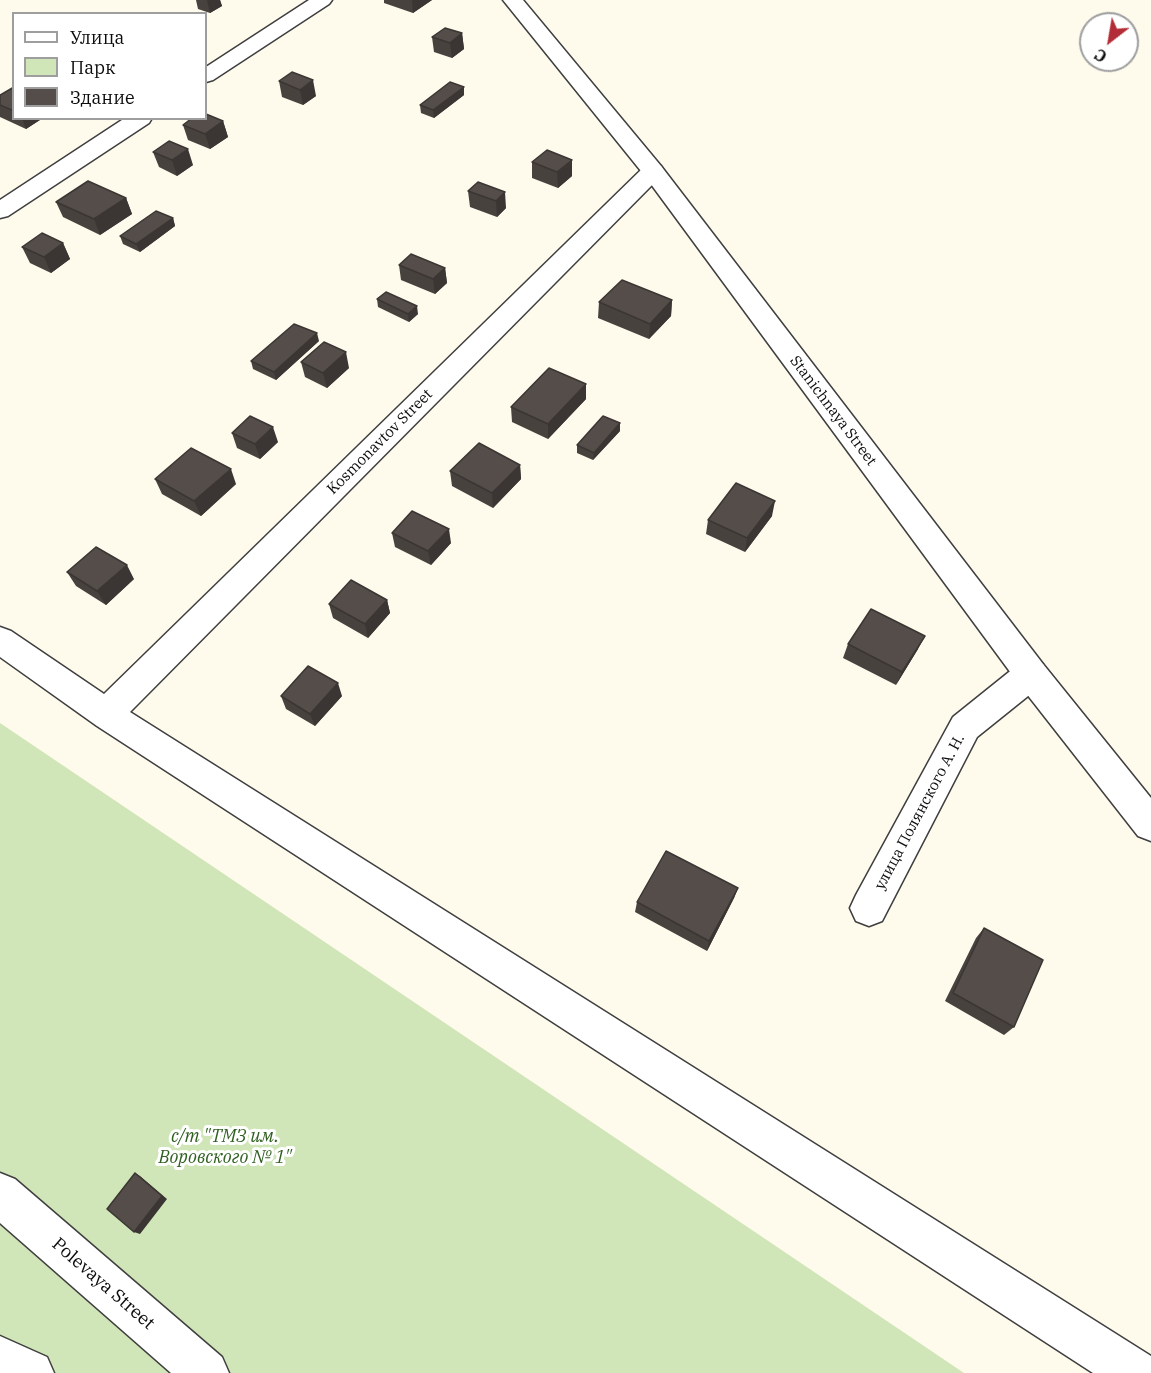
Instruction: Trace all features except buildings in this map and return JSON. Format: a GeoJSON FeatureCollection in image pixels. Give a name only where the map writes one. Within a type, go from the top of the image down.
{"type":"FeatureCollection","features":[{"type":"Feature","properties":{"kind":"street"},"geometry":{"type":"LineString","coordinates":[[207,75],[322,0]]}},
{"type":"Feature","properties":{"kind":"street","name":"Stanichnaya Street"},"geometry":{"type":"LineString","coordinates":[[513,0],[653,171],[1031,674],[1151,825]]}},
{"type":"Feature","properties":{"kind":"street"},"geometry":{"type":"LineString","coordinates":[[0,211],[138,120]]}},
{"type":"Feature","properties":{"kind":"street","name":"Kosmonavtov Street"},"geometry":{"type":"LineString","coordinates":[[110,716],[114,705],[653,171]]}},
{"type":"Feature","properties":{"kind":"street"},"geometry":{"type":"LineString","coordinates":[[0,640],[110,716],[1135,1373]]}},
{"type":"Feature","properties":{"kind":"street","name":"улица Полянского А. Н."},"geometry":{"type":"LineString","coordinates":[[869,909],[965,728],[1031,674]]}},
{"type":"Feature","properties":{"kind":"street","name":"Polevaya Street"},"geometry":{"type":"LineString","coordinates":[[0,1194],[206,1373]]}},
{"type":"Feature","properties":{"kind":"street"},"geometry":{"type":"LineString","coordinates":[[0,1359],[31,1373]]}},
{"type":"Feature","properties":{"kind":"green space","name":"с/т \"ТМЗ им. Воровского № 1\""},"geometry":{"type":"Polygon","coordinates":[[[0,723],[964,1373],[0,1373],[0,723]]]}}]}
